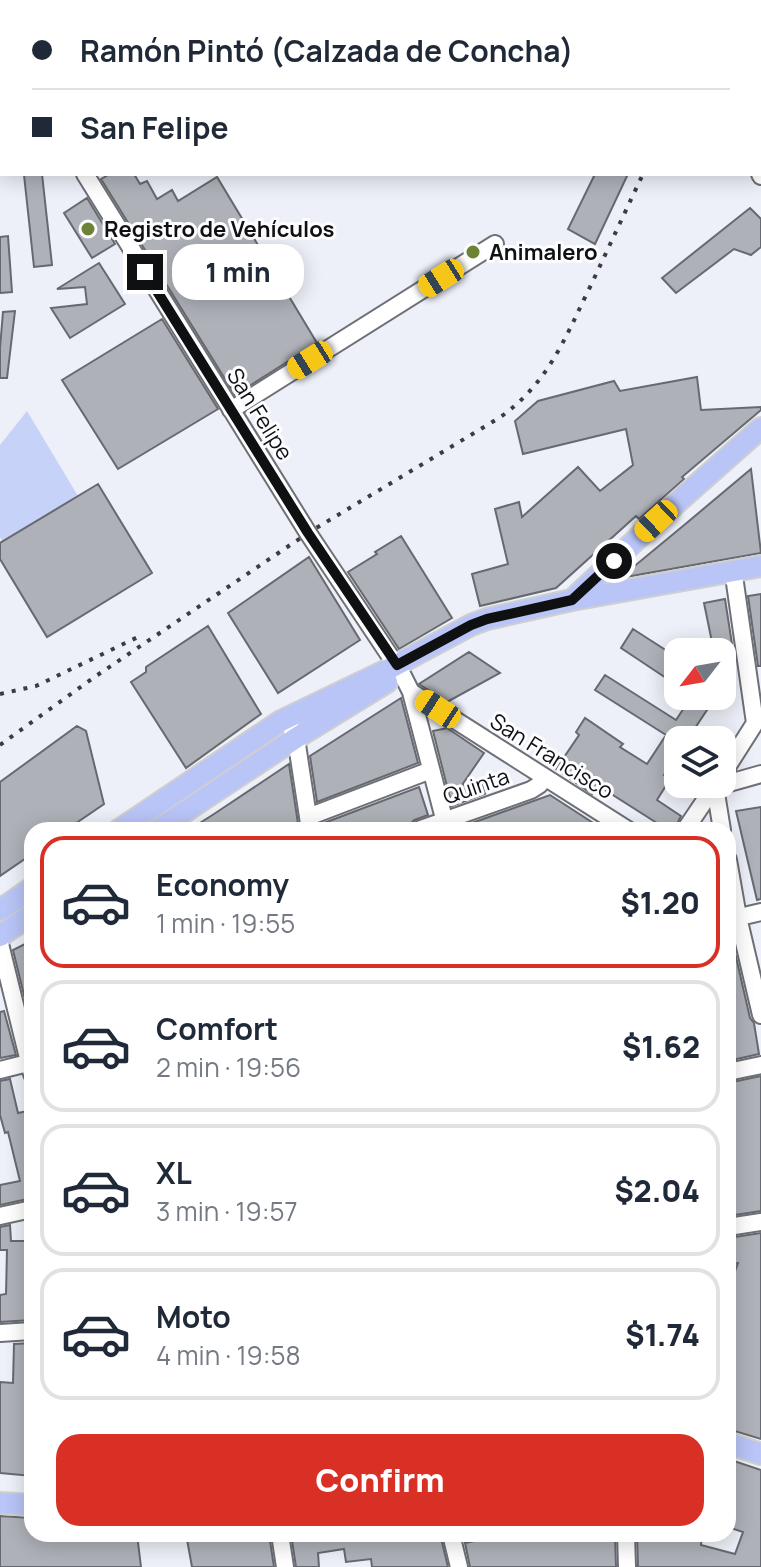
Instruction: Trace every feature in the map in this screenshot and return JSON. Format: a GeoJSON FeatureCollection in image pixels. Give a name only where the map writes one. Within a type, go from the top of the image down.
{"type":"FeatureCollection","features":[{"type":"Feature","properties":{"kind":"main road"},"geometry":{"type":"LineString","coordinates":[[552,613],[572,600],[761,428]]}},
{"type":"Feature","properties":{"kind":"main road"},"geometry":{"type":"LineString","coordinates":[[169,822],[296,738],[475,633],[552,613],[733,577],[761,566]]}},
{"type":"Feature","properties":{"kind":"main road"},"geometry":{"type":"LineString","coordinates":[[131,822],[286,718],[403,677],[471,625],[572,600],[733,577],[761,579]]}},
{"type":"Feature","properties":{"kind":"main road"},"geometry":{"type":"LineString","coordinates":[[0,910],[24,894]]}},
{"type":"Feature","properties":{"kind":"main road"},"geometry":{"type":"LineString","coordinates":[[0,936],[24,920]]}},
{"type":"Feature","properties":{"kind":"main road"},"geometry":{"type":"LineString","coordinates":[[736,1446],[761,1454]]}},
{"type":"Feature","properties":{"kind":"main road"},"geometry":{"type":"LineString","coordinates":[[0,1503],[24,1504]]}},
{"type":"Feature","properties":{"kind":"street","name":"San Felipe"},"geometry":{"type":"LineString","coordinates":[[86,176],[308,533],[403,677]]}},
{"type":"Feature","properties":{"kind":"street"},"geometry":{"type":"LineString","coordinates":[[231,410],[495,244]]}},
{"type":"Feature","properties":{"kind":"street"},"geometry":{"type":"LineString","coordinates":[[733,577],[755,723],[736,753]]}},
{"type":"Feature","properties":{"kind":"street"},"geometry":{"type":"LineString","coordinates":[[403,677],[445,822]]}},
{"type":"Feature","properties":{"kind":"street","name":"San Francisco"},"geometry":{"type":"LineString","coordinates":[[403,677],[545,778],[615,822]]}},
{"type":"Feature","properties":{"kind":"street"},"geometry":{"type":"LineString","coordinates":[[286,718],[296,738],[309,822]]}},
{"type":"Feature","properties":{"kind":"street"},"geometry":{"type":"LineString","coordinates":[[314,822],[431,770]]}},
{"type":"Feature","properties":{"kind":"street"},"geometry":{"type":"LineString","coordinates":[[736,779],[761,774]]}},
{"type":"Feature","properties":{"kind":"street","name":"Quinta"},"geometry":{"type":"LineString","coordinates":[[453,822],[531,790],[545,778]]}},
{"type":"Feature","properties":{"kind":"street"},"geometry":{"type":"LineString","coordinates":[[690,822],[707,798]]}},
{"type":"Feature","properties":{"kind":"street"},"geometry":{"type":"LineString","coordinates":[[719,798],[721,822]]}},
{"type":"Feature","properties":{"kind":"street"},"geometry":{"type":"LineString","coordinates":[[736,917],[761,912]]}},
{"type":"Feature","properties":{"kind":"street"},"geometry":{"type":"LineString","coordinates":[[736,928],[761,1015]]}},
{"type":"Feature","properties":{"kind":"street"},"geometry":{"type":"LineString","coordinates":[[0,944],[24,1038]]}},
{"type":"Feature","properties":{"kind":"street"},"geometry":{"type":"LineString","coordinates":[[736,1070],[761,1065]]}},
{"type":"Feature","properties":{"kind":"street"},"geometry":{"type":"LineString","coordinates":[[0,1070],[24,1067]]}},
{"type":"Feature","properties":{"kind":"street"},"geometry":{"type":"LineString","coordinates":[[0,1216],[24,1211]]}},
{"type":"Feature","properties":{"kind":"street"},"geometry":{"type":"LineString","coordinates":[[736,1226],[761,1222]]}},
{"type":"Feature","properties":{"kind":"street"},"geometry":{"type":"LineString","coordinates":[[0,1333],[24,1332]]}},
{"type":"Feature","properties":{"kind":"street"},"geometry":{"type":"LineString","coordinates":[[281,1542],[285,1567]]}},
{"type":"Feature","properties":{"kind":"street"},"geometry":{"type":"LineString","coordinates":[[453,1542],[459,1567]]}},
{"type":"Feature","properties":{"kind":"street"},"geometry":{"type":"LineString","coordinates":[[626,1542],[627,1567]]}},
{"type":"Feature","properties":{"kind":"shaded area"},"geometry":{"type":"Polygon","coordinates":[[[27,411],[78,496],[3,542],[0,537],[0,445],[27,411]]]}},
{"type":"Feature","properties":{"kind":"building"},"geometry":{"type":"Polygon","coordinates":[[[24,176],[42,176],[52,265],[34,267],[24,176]]]}},
{"type":"Feature","properties":{"kind":"building"},"geometry":{"type":"Polygon","coordinates":[[[106,176],[135,176],[140,184],[147,181],[157,199],[172,190],[178,201],[217,177],[317,343],[235,395],[101,179],[106,176]]]}},
{"type":"Feature","properties":{"kind":"building"},"geometry":{"type":"Polygon","coordinates":[[[594,176],[627,176],[595,244],[568,229],[594,176]]]}},
{"type":"Feature","properties":{"kind":"building","name":"Registro de Vehículos"},"geometry":{"type":"Polygon","coordinates":[[[87,198],[115,244],[92,258],[64,213],[87,198]]]}},
{"type":"Feature","properties":{"kind":"building"},"geometry":{"type":"Polygon","coordinates":[[[750,208],[761,219],[761,247],[751,255],[734,249],[676,293],[662,278],[750,208]]]}},
{"type":"Feature","properties":{"kind":"building"},"geometry":{"type":"Polygon","coordinates":[[[8,236],[12,292],[0,293],[0,237],[8,236]]]}},
{"type":"Feature","properties":{"kind":"building"},"geometry":{"type":"Polygon","coordinates":[[[99,263],[125,304],[70,338],[51,308],[87,304],[85,287],[57,289],[99,263]]]}},
{"type":"Feature","properties":{"kind":"building"},"geometry":{"type":"Polygon","coordinates":[[[15,311],[7,378],[0,378],[3,312],[15,311]]]}},
{"type":"Feature","properties":{"kind":"building"},"geometry":{"type":"Polygon","coordinates":[[[162,319],[218,409],[118,469],[62,380],[162,319]]]}},
{"type":"Feature","properties":{"kind":"building"},"geometry":{"type":"Polygon","coordinates":[[[697,377],[701,410],[761,407],[761,410],[556,588],[480,606],[472,574],[508,564],[495,509],[519,502],[522,517],[578,467],[600,491],[633,465],[626,429],[523,454],[515,421],[538,401],[614,381],[620,391],[697,377]]]}},
{"type":"Feature","properties":{"kind":"building"},"geometry":{"type":"Polygon","coordinates":[[[751,469],[761,553],[620,578],[689,521],[751,469]]]}},
{"type":"Feature","properties":{"kind":"building"},"geometry":{"type":"Polygon","coordinates":[[[98,484],[152,573],[47,637],[0,559],[0,543],[98,484]]]}},
{"type":"Feature","properties":{"kind":"building"},"geometry":{"type":"Polygon","coordinates":[[[401,536],[452,618],[399,649],[348,572],[401,536]]]}},
{"type":"Feature","properties":{"kind":"building"},"geometry":{"type":"Polygon","coordinates":[[[309,557],[360,640],[278,693],[228,613],[309,557]]]}},
{"type":"Feature","properties":{"kind":"building"},"geometry":{"type":"Polygon","coordinates":[[[761,594],[761,666],[758,666],[748,596],[761,594]]]}},
{"type":"Feature","properties":{"kind":"building"},"geometry":{"type":"Polygon","coordinates":[[[725,599],[731,638],[711,638],[704,603],[725,599]]]}},
{"type":"Feature","properties":{"kind":"building"},"geometry":{"type":"Polygon","coordinates":[[[208,626],[261,714],[186,768],[131,682],[146,672],[146,667],[208,626]]]}},
{"type":"Feature","properties":{"kind":"building"},"geometry":{"type":"Polygon","coordinates":[[[633,629],[664,649],[664,677],[621,648],[633,629]]]}},
{"type":"Feature","properties":{"kind":"building"},"geometry":{"type":"Polygon","coordinates":[[[469,652],[500,673],[447,702],[419,684],[469,652]]]}},
{"type":"Feature","properties":{"kind":"building"},"geometry":{"type":"Polygon","coordinates":[[[605,675],[676,720],[683,710],[707,710],[696,726],[664,726],[664,734],[595,690],[605,675]]]}},
{"type":"Feature","properties":{"kind":"building"},"geometry":{"type":"Polygon","coordinates":[[[401,698],[418,763],[317,802],[310,756],[401,698]]]}},
{"type":"Feature","properties":{"kind":"building"},"geometry":{"type":"Polygon","coordinates":[[[585,718],[623,744],[620,747],[647,764],[664,738],[664,789],[657,800],[681,816],[678,822],[655,822],[597,785],[592,794],[556,769],[579,735],[576,732],[585,718]]]}},
{"type":"Feature","properties":{"kind":"building"},"geometry":{"type":"Polygon","coordinates":[[[77,726],[86,731],[104,804],[78,822],[24,822],[24,860],[0,876],[0,782],[77,726]]]}},
{"type":"Feature","properties":{"kind":"building"},"geometry":{"type":"Polygon","coordinates":[[[447,728],[484,753],[462,785],[481,781],[485,794],[452,806],[433,731],[447,728]]]}},
{"type":"Feature","properties":{"kind":"building"},"geometry":{"type":"Polygon","coordinates":[[[289,764],[298,822],[202,822],[289,764]]]}},
{"type":"Feature","properties":{"kind":"building"},"geometry":{"type":"Polygon","coordinates":[[[419,787],[428,815],[412,822],[327,822],[419,787]]]}},
{"type":"Feature","properties":{"kind":"building"},"geometry":{"type":"Polygon","coordinates":[[[550,795],[592,822],[475,822],[550,795]]]}},
{"type":"Feature","properties":{"kind":"building"},"geometry":{"type":"Polygon","coordinates":[[[761,807],[761,899],[757,900],[736,811],[761,807]]]}},
{"type":"Feature","properties":{"kind":"building"},"geometry":{"type":"Polygon","coordinates":[[[24,944],[24,995],[13,950],[24,944]]]}},
{"type":"Feature","properties":{"kind":"building"},"geometry":{"type":"Polygon","coordinates":[[[736,957],[750,1018],[754,1023],[759,1054],[736,1059],[736,957]]]}},
{"type":"Feature","properties":{"kind":"building"},"geometry":{"type":"Polygon","coordinates":[[[4,1011],[16,1055],[0,1058],[0,1012],[4,1011]]]}},
{"type":"Feature","properties":{"kind":"building"},"geometry":{"type":"Polygon","coordinates":[[[761,1076],[761,1211],[736,1215],[736,1081],[761,1076]]]}},
{"type":"Feature","properties":{"kind":"building"},"geometry":{"type":"Polygon","coordinates":[[[10,1079],[18,1113],[24,1112],[24,1200],[0,1205],[0,1185],[20,1181],[8,1132],[5,1133],[0,1115],[0,1081],[10,1079]]]}},
{"type":"Feature","properties":{"kind":"building"},"geometry":{"type":"Polygon","coordinates":[[[10,1225],[11,1241],[24,1241],[24,1320],[0,1322],[0,1295],[6,1294],[7,1250],[0,1250],[0,1227],[10,1225]]]}},
{"type":"Feature","properties":{"kind":"building"},"geometry":{"type":"Polygon","coordinates":[[[761,1233],[761,1439],[736,1431],[736,1237],[761,1233]]]}},
{"type":"Feature","properties":{"kind":"building"},"geometry":{"type":"Polygon","coordinates":[[[24,1343],[24,1475],[0,1473],[0,1382],[13,1383],[14,1344],[24,1343]]]}},
{"type":"Feature","properties":{"kind":"building"},"geometry":{"type":"Polygon","coordinates":[[[736,1462],[761,1470],[761,1567],[638,1567],[637,1542],[701,1542],[701,1545],[735,1554],[743,1532],[736,1530],[736,1462]]]}},
{"type":"Feature","properties":{"kind":"building"},"geometry":{"type":"Polygon","coordinates":[[[0,1516],[24,1518],[24,1542],[138,1542],[141,1567],[0,1567],[0,1516]]]}},
{"type":"Feature","properties":{"kind":"building"},"geometry":{"type":"Polygon","coordinates":[[[187,1542],[270,1542],[274,1567],[192,1567],[187,1542]]]}},
{"type":"Feature","properties":{"kind":"building"},"geometry":{"type":"Polygon","coordinates":[[[292,1542],[442,1542],[448,1567],[372,1567],[371,1559],[346,1562],[344,1549],[318,1553],[319,1567],[296,1567],[292,1542]]]}},
{"type":"Feature","properties":{"kind":"building"},"geometry":{"type":"Polygon","coordinates":[[[615,1542],[616,1567],[470,1567],[465,1543],[615,1542]]]}},
{"type":"Feature","properties":{"kind":"railway"},"geometry":{"type":"LineString","coordinates":[[0,745],[96,676],[308,533],[516,405],[554,359],[642,176]]}},
{"type":"Feature","properties":{"kind":"railway"},"geometry":{"type":"LineString","coordinates":[[0,694],[36,686],[140,636]]}},
{"type":"Feature","properties":{"kind":"place","name":"Registro de Vehículos"},"geometry":{"type":"Point","coordinates":[88,229]}},
{"type":"Feature","properties":{"kind":"place","name":"Animalero"},"geometry":{"type":"Point","coordinates":[473,252]}},
{"type":"Feature","properties":{"kind":"route"},"geometry":{"type":"LineString","coordinates":[[145,272],[308,533],[397,665],[487,619],[572,600],[614,561]]}}]}
